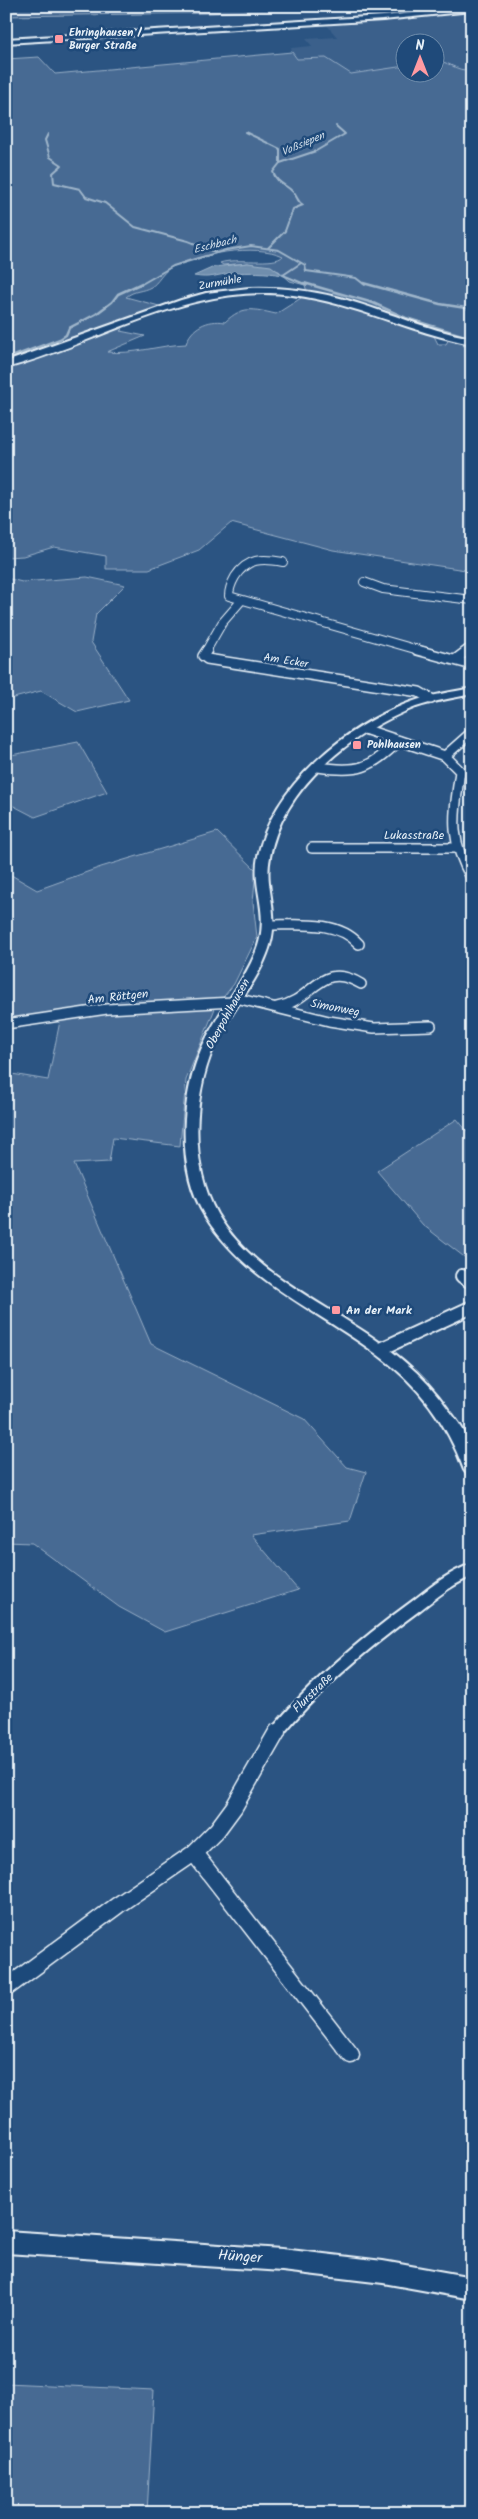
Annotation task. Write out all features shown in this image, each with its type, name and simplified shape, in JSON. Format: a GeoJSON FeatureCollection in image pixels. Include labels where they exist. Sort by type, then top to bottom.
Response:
{"type":"FeatureCollection","features":[{"type":"Feature","properties":{"kind":"main road"},"geometry":{"type":"LineString","coordinates":[[6,41],[383,18],[472,9]]}},
{"type":"Feature","properties":{"kind":"main road","name":"Zurmühle"},"geometry":{"type":"LineString","coordinates":[[6,365],[192,299],[239,290],[271,289],[301,292],[354,306],[435,333],[472,341]]}},
{"type":"Feature","properties":{"kind":"main road","name":"Hünger"},"geometry":{"type":"LineString","coordinates":[[6,2242],[291,2261],[383,2272],[472,2288]]}},
{"type":"Feature","properties":{"kind":"street"},"geometry":{"type":"LineString","coordinates":[[283,562],[254,559],[242,564],[229,589],[229,596],[241,601],[456,659],[472,665]]}},
{"type":"Feature","properties":{"kind":"street"},"geometry":{"type":"LineString","coordinates":[[364,582],[383,589],[472,600]]}},
{"type":"Feature","properties":{"kind":"street","name":"Am Ecker"},"geometry":{"type":"LineString","coordinates":[[241,601],[210,640],[203,656],[207,659],[311,677],[419,692],[431,699]]}},
{"type":"Feature","properties":{"kind":"street"},"geometry":{"type":"LineString","coordinates":[[456,659],[472,647]]}},
{"type":"Feature","properties":{"kind":"street","name":"Oberpohlhausen"},"geometry":{"type":"LineString","coordinates":[[472,691],[431,699],[406,708],[366,730],[318,767],[289,800],[267,844],[263,862],[269,908],[269,924],[263,950],[213,1036],[197,1080],[191,1133],[194,1165],[205,1205],[219,1228],[243,1256],[280,1286],[381,1349],[430,1393],[442,1408],[472,1470]]}},
{"type":"Feature","properties":{"kind":"street"},"geometry":{"type":"LineString","coordinates":[[366,730],[444,756],[460,771],[461,776],[454,810],[457,848],[460,860],[472,879]]}},
{"type":"Feature","properties":{"kind":"street"},"geometry":{"type":"LineString","coordinates":[[444,756],[472,732]]}},
{"type":"Feature","properties":{"kind":"street"},"geometry":{"type":"LineString","coordinates":[[318,767],[335,770],[368,768],[399,741]]}},
{"type":"Feature","properties":{"kind":"street","name":"Lukasstraße"},"geometry":{"type":"LineString","coordinates":[[312,848],[370,843],[457,848]]}},
{"type":"Feature","properties":{"kind":"street"},"geometry":{"type":"LineString","coordinates":[[269,924],[335,928],[349,932],[359,944]]}},
{"type":"Feature","properties":{"kind":"street"},"geometry":{"type":"LineString","coordinates":[[277,1008],[298,1000],[324,976],[350,976],[361,984]]}},
{"type":"Feature","properties":{"kind":"street","name":"Simonweg"},"geometry":{"type":"LineString","coordinates":[[234,1000],[277,1008],[329,1022],[374,1028],[431,1026]]}},
{"type":"Feature","properties":{"kind":"street","name":"Am Röttgen"},"geometry":{"type":"LineString","coordinates":[[6,1024],[62,1018],[107,1009],[234,1000]]}},
{"type":"Feature","properties":{"kind":"street"},"geometry":{"type":"LineString","coordinates":[[462,1276],[472,1283]]}},
{"type":"Feature","properties":{"kind":"street"},"geometry":{"type":"LineString","coordinates":[[381,1349],[472,1306]]}},
{"type":"Feature","properties":{"kind":"street","name":"Flurstraße"},"geometry":{"type":"LineString","coordinates":[[6,1988],[118,1905],[178,1866],[194,1853],[217,1830],[234,1807],[275,1734],[304,1700],[391,1624],[456,1576],[472,1570]]}},
{"type":"Feature","properties":{"kind":"street"},"geometry":{"type":"LineString","coordinates":[[194,1853],[351,2055]]}},
{"type":"Feature","properties":{"kind":"shaded area"},"geometry":{"type":"Polygon","coordinates":[[[6,6],[352,6],[211,13],[6,16],[6,6]]]}},
{"type":"Feature","properties":{"kind":"shaded area"},"geometry":{"type":"Polygon","coordinates":[[[472,11],[472,70],[461,71],[446,63],[446,32],[396,32],[396,67],[351,74],[326,58],[297,59],[292,52],[291,48],[312,46],[306,39],[337,37],[325,23],[416,18],[472,11]]]}},
{"type":"Feature","properties":{"kind":"shaded area"},"geometry":{"type":"Polygon","coordinates":[[[292,52],[297,59],[326,58],[351,74],[396,67],[396,82],[446,82],[446,63],[461,69],[472,70],[472,340],[452,336],[307,292],[305,285],[290,281],[279,271],[248,263],[223,265],[220,263],[227,261],[264,261],[279,259],[283,256],[258,250],[242,250],[195,258],[181,263],[167,270],[151,287],[126,297],[163,307],[6,363],[6,59],[39,57],[55,74],[292,52]]]}},
{"type":"Feature","properties":{"kind":"shaded area"},"geometry":{"type":"Polygon","coordinates":[[[248,263],[271,266],[283,275],[245,272],[209,277],[194,276],[214,267],[248,263]]]}},
{"type":"Feature","properties":{"kind":"shaded area"},"geometry":{"type":"Polygon","coordinates":[[[279,291],[344,304],[434,336],[438,344],[446,344],[449,339],[472,343],[472,571],[333,550],[231,523],[199,550],[149,569],[106,569],[106,556],[54,547],[23,556],[6,557],[6,368],[119,327],[123,329],[120,331],[145,336],[107,352],[127,352],[186,344],[188,338],[196,329],[207,323],[225,322],[237,313],[249,310],[276,314],[301,298],[277,294],[279,291]]]}},
{"type":"Feature","properties":{"kind":"shaded area"},"geometry":{"type":"Polygon","coordinates":[[[87,577],[125,585],[96,614],[91,642],[129,700],[77,712],[41,691],[6,700],[6,578],[22,582],[87,577]]]}},
{"type":"Feature","properties":{"kind":"shaded area"},"geometry":{"type":"Polygon","coordinates":[[[78,742],[107,792],[35,817],[6,802],[6,756],[78,742]]]}},
{"type":"Feature","properties":{"kind":"shaded area"},"geometry":{"type":"Polygon","coordinates":[[[217,832],[256,870],[253,902],[257,937],[234,984],[216,1006],[186,1080],[180,1146],[113,1138],[109,1162],[74,1164],[151,1344],[304,1419],[347,1467],[366,1472],[350,1521],[251,1535],[298,1590],[165,1632],[119,1607],[32,1543],[6,1542],[6,1073],[48,1080],[60,1021],[6,1017],[6,872],[37,890],[101,867],[217,832]]]}},
{"type":"Feature","properties":{"kind":"shaded area"},"geometry":{"type":"Polygon","coordinates":[[[457,1119],[472,1137],[472,1263],[423,1225],[377,1171],[457,1119]]]}},
{"type":"Feature","properties":{"kind":"shaded area"},"geometry":{"type":"Polygon","coordinates":[[[6,2383],[154,2390],[147,2513],[6,2513],[6,2383]]]}},
{"type":"Feature","properties":{"kind":"waterway","name":"Voßsiepen"},"geometry":{"type":"LineString","coordinates":[[280,163],[316,151],[345,134],[336,126]]}},
{"type":"Feature","properties":{"kind":"waterway"},"geometry":{"type":"LineString","coordinates":[[245,132],[280,149],[280,163]]}},
{"type":"Feature","properties":{"kind":"waterway"},"geometry":{"type":"LineString","coordinates":[[48,134],[45,140],[50,157],[62,165],[53,173],[54,183],[80,189],[86,197],[105,203],[135,227],[188,241],[215,252]]}},
{"type":"Feature","properties":{"kind":"waterway","name":"Voßsiepen"},"geometry":{"type":"LineString","coordinates":[[268,248],[285,231],[293,209],[303,205],[293,192],[275,176],[273,172],[280,163]]}},
{"type":"Feature","properties":{"kind":"waterway","name":"Eschbach"},"geometry":{"type":"LineString","coordinates":[[140,285],[173,266],[226,250],[251,246],[279,250],[305,265],[306,271],[356,278],[365,285]]}},
{"type":"Feature","properties":{"kind":"waterway"},"geometry":{"type":"LineString","coordinates":[[301,263],[283,275],[307,285]]}},
{"type":"Feature","properties":{"kind":"waterway","name":"Eschbach"},"geometry":{"type":"LineString","coordinates":[[6,359],[60,339],[66,335],[69,328],[96,314],[112,302],[118,294],[142,283]]}},
{"type":"Feature","properties":{"kind":"waterway"},"geometry":{"type":"LineString","coordinates":[[304,283],[373,303],[406,318],[465,336],[465,338]]}},
{"type":"Feature","properties":{"kind":"waterway","name":"Eschbach"},"geometry":{"type":"LineString","coordinates":[[363,283],[440,304],[472,309]]}},
{"type":"Feature","properties":{"kind":"waterway"},"geometry":{"type":"LineString","coordinates":[[465,342],[464,345],[472,346]]}},
{"type":"Feature","properties":{"kind":"place","name":"Ehringhausen / Burger Straße"},"geometry":{"type":"Point","coordinates":[59,39]}},
{"type":"Feature","properties":{"kind":"place","name":"Pohlhausen"},"geometry":{"type":"Point","coordinates":[357,745]}},
{"type":"Feature","properties":{"kind":"place","name":"An der Mark"},"geometry":{"type":"Point","coordinates":[336,1310]}}]}
